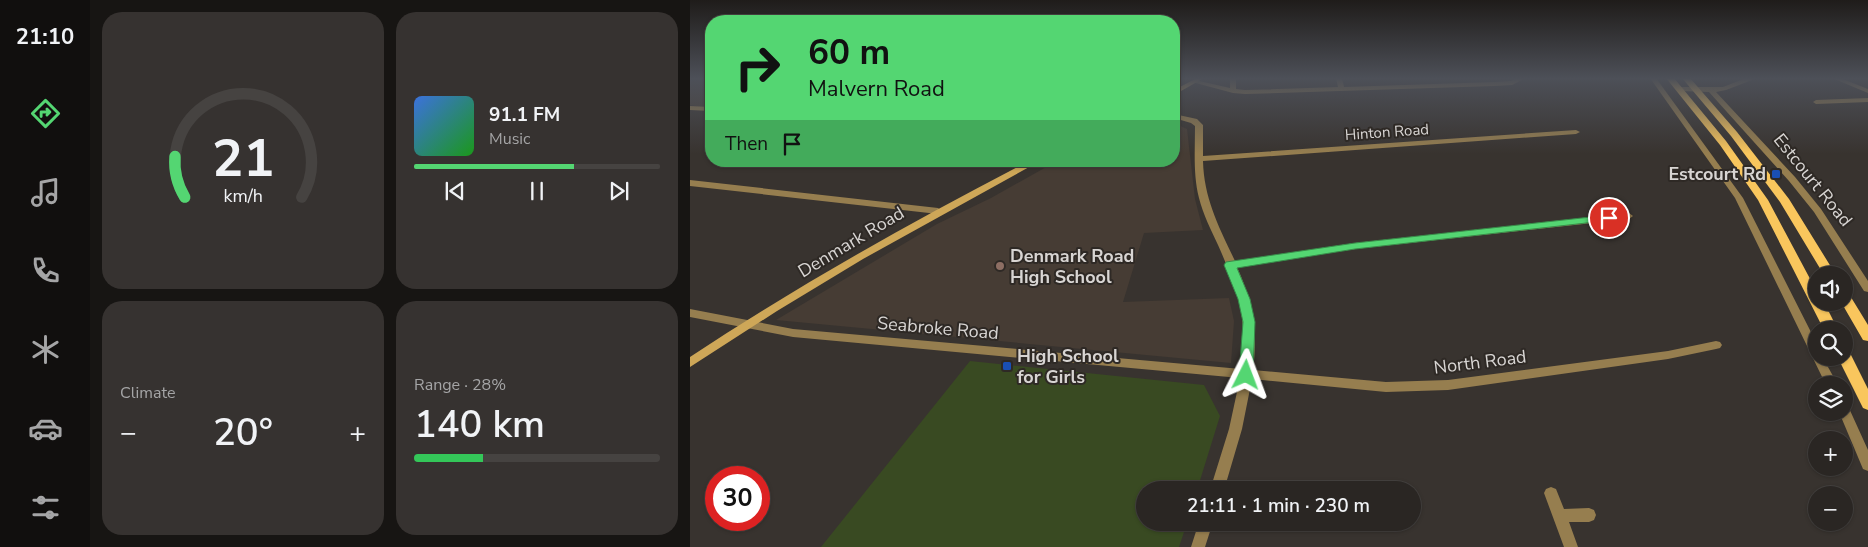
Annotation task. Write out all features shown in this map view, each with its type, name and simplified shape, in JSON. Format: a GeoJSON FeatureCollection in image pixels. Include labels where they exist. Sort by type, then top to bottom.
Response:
{"type":"FeatureCollection","features":[{"type":"Feature","properties":{"kind":"main road"},"geometry":{"type":"LineString","coordinates":[[1692,104],[1764,200],[1808,286]]}},
{"type":"Feature","properties":{"kind":"main road","name":"Estcourt Road"},"geometry":{"type":"LineString","coordinates":[[1708,104],[1734,134],[1785,202],[1824,266]]}},
{"type":"Feature","properties":{"kind":"main road"},"geometry":{"type":"LineString","coordinates":[[1853,311],[1868,336]]}},
{"type":"Feature","properties":{"kind":"main road"},"geometry":{"type":"LineString","coordinates":[[1849,366],[1868,404]]}},
{"type":"Feature","properties":{"kind":"street"},"geometry":{"type":"LineString","coordinates":[[1671,104],[1739,198],[1808,337]]}},
{"type":"Feature","properties":{"kind":"street","name":"Estcourt Road"},"geometry":{"type":"LineString","coordinates":[[1723,104],[1792,179],[1818,211],[1868,288]]}},
{"type":"Feature","properties":{"kind":"street"},"geometry":{"type":"LineString","coordinates":[[690,108],[705,109]]}},
{"type":"Feature","properties":{"kind":"street"},"geometry":{"type":"LineString","coordinates":[[1180,118],[1194,121],[1199,125],[1199,158],[1204,199],[1244,299],[1249,322],[1246,375],[1230,448],[1220,481]]}},
{"type":"Feature","properties":{"kind":"street","name":"Hinton Road"},"geometry":{"type":"LineString","coordinates":[[1199,158],[1576,132]]}},
{"type":"Feature","properties":{"kind":"street","name":"Denmark Road"},"geometry":{"type":"LineString","coordinates":[[690,363],[746,325],[938,212],[1024,167]]}},
{"type":"Feature","properties":{"kind":"street"},"geometry":{"type":"LineString","coordinates":[[690,183],[938,212]]}},
{"type":"Feature","properties":{"kind":"street"},"geometry":{"type":"LineString","coordinates":[[1230,265],[1355,246],[1629,216]]}},
{"type":"Feature","properties":{"kind":"street","name":"Seabroke Road"},"geometry":{"type":"LineString","coordinates":[[690,313],[793,333],[1246,375]]}},
{"type":"Feature","properties":{"kind":"street","name":"North Road"},"geometry":{"type":"LineString","coordinates":[[1246,375],[1386,387],[1448,385],[1668,355],[1716,345]]}},
{"type":"Feature","properties":{"kind":"street"},"geometry":{"type":"LineString","coordinates":[[1849,421],[1868,465]]}},
{"type":"Feature","properties":{"kind":"street"},"geometry":{"type":"LineString","coordinates":[[1551,492],[1571,547]]}},
{"type":"Feature","properties":{"kind":"street"},"geometry":{"type":"LineString","coordinates":[[1560,516],[1589,515]]}},
{"type":"Feature","properties":{"kind":"street"},"geometry":{"type":"LineString","coordinates":[[1198,547],[1203,531]]}},
{"type":"Feature","properties":{"kind":"shaded area"},"geometry":{"type":"Polygon","coordinates":[[[705,104],[705,108],[690,105],[705,104]]]}},
{"type":"Feature","properties":{"kind":"shaded area","name":"Denmark Road High School"},"geometry":{"type":"Polygon","coordinates":[[[1180,126],[1187,129],[1195,199],[1203,230],[1144,233],[1123,302],[1229,298],[1234,321],[1231,363],[776,320],[937,224],[991,198],[1046,167],[1180,167],[1180,126]]]}},
{"type":"Feature","properties":{"kind":"green space"},"geometry":{"type":"Polygon","coordinates":[[[970,361],[1204,385],[1220,416],[1200,481],[1136,481],[1136,531],[1184,531],[1179,547],[821,547],[970,361]]]}},
{"type":"Feature","properties":{"kind":"place","name":"Estcourt Rd"},"geometry":{"type":"Point","coordinates":[1776,174]}},
{"type":"Feature","properties":{"kind":"place","name":"Denmark Road High School"},"geometry":{"type":"Point","coordinates":[1000,266]}},
{"type":"Feature","properties":{"kind":"place","name":"High School for Girls"},"geometry":{"type":"Point","coordinates":[1007,366]}},
{"type":"Feature","properties":{"kind":"route"},"geometry":{"type":"LineString","coordinates":[[1246,375],[1249,322],[1244,299],[1230,265],[1355,246],[1609,218]]}}]}
